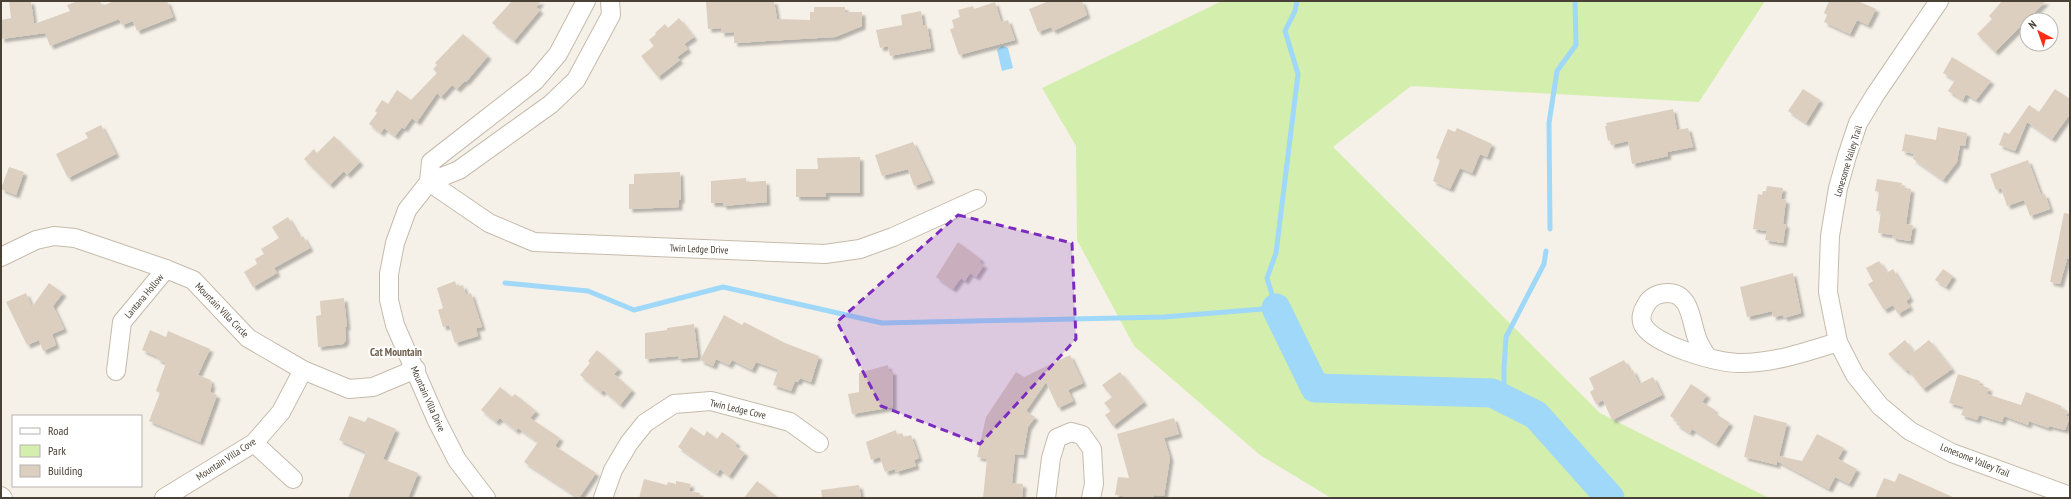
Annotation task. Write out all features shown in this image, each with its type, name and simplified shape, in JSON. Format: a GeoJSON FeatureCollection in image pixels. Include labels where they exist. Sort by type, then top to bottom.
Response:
{"type":"FeatureCollection","features":[{"type":"Feature","properties":{"kind":"street"},"geometry":{"type":"LineString","coordinates":[[586,1],[558,54],[534,81],[431,162],[429,182],[459,170],[551,104],[576,80],[612,15],[610,1]]}},
{"type":"Feature","properties":{"kind":"street","name":"Lonesome Valley Trail"},"geometry":{"type":"LineString","coordinates":[[1939,1],[1875,95],[1858,123],[1847,156],[1838,188],[1830,236],[1828,292],[1838,342],[1855,375],[1880,406],[1910,431],[1952,453],[2070,496]]}},
{"type":"Feature","properties":{"kind":"street","name":"Twin Ledge Drive"},"geometry":{"type":"LineString","coordinates":[[429,182],[489,223],[534,242],[825,254],[860,249],[977,199]]}},
{"type":"Feature","properties":{"kind":"street","name":"Mountain Villa Drive"},"geometry":{"type":"LineString","coordinates":[[429,182],[407,210],[395,243],[389,274],[389,300],[395,325],[416,369],[437,421],[457,460],[486,498]]}},
{"type":"Feature","properties":{"kind":"street","name":"Mountain Villa Circle"},"geometry":{"type":"LineString","coordinates":[[1,257],[36,240],[54,236],[74,238],[166,268],[193,280],[248,338],[303,370],[349,389],[373,387],[416,369]]}},
{"type":"Feature","properties":{"kind":"street","name":"Lantana Hollow"},"geometry":{"type":"LineString","coordinates":[[116,371],[122,322],[166,268]]}},
{"type":"Feature","properties":{"kind":"street"},"geometry":{"type":"LineString","coordinates":[[1707,357],[1740,363],[1789,358],[1838,342]]}},
{"type":"Feature","properties":{"kind":"street","name":"Mountain Villa Cove"},"geometry":{"type":"LineString","coordinates":[[164,498],[254,443],[281,412],[303,370]]}},
{"type":"Feature","properties":{"kind":"street","name":"Twin Ledge Cove"},"geometry":{"type":"LineString","coordinates":[[604,498],[613,470],[629,443],[645,423],[674,404],[711,401],[790,422],[819,443]]}},
{"type":"Feature","properties":{"kind":"street"},"geometry":{"type":"LineString","coordinates":[[1046,498],[1050,458],[1057,438],[1070,432],[1082,435],[1092,449],[1094,484],[1090,498]]}},
{"type":"Feature","properties":{"kind":"street"},"geometry":{"type":"LineString","coordinates":[[254,443],[293,479]]}},
{"type":"Feature","properties":{"kind":"highlighted area"},"geometry":{"type":"Polygon","coordinates":[[[958,215],[1072,243],[1076,339],[980,444],[881,406],[837,322],[958,215]]]}},
{"type":"Feature","properties":{"kind":"green space"},"geometry":{"type":"Polygon","coordinates":[[[1222,1],[1765,1],[1699,102],[1411,86],[1333,147],[1600,413],[1769,498],[1331,498],[1260,455],[1134,346],[1077,240],[1076,146],[1042,88],[1222,1]]]}},
{"type":"Feature","properties":{"kind":"water"},"geometry":{"type":"Polygon","coordinates":[[[1002,46],[1008,48],[1013,68],[1002,71],[997,50],[1002,46]]]}},
{"type":"Feature","properties":{"kind":"building"},"geometry":{"type":"Polygon","coordinates":[[[9,1],[31,1],[34,24],[70,11],[67,5],[78,1],[100,1],[102,6],[114,1],[167,1],[173,17],[137,31],[133,21],[122,25],[119,19],[50,46],[45,33],[1,39],[1,20],[11,18],[9,1]]]}},
{"type":"Feature","properties":{"kind":"building"},"geometry":{"type":"Polygon","coordinates":[[[512,1],[541,1],[536,7],[540,10],[514,41],[492,23],[512,1]]]}},
{"type":"Feature","properties":{"kind":"building"},"geometry":{"type":"Polygon","coordinates":[[[774,1],[777,19],[810,20],[810,12],[814,12],[814,7],[845,7],[845,12],[862,12],[862,26],[835,37],[734,43],[734,32],[721,33],[721,28],[708,29],[706,2],[774,1]]]}},
{"type":"Feature","properties":{"kind":"building"},"geometry":{"type":"Polygon","coordinates":[[[1049,1],[1082,1],[1087,15],[1053,31],[1051,27],[1038,32],[1029,9],[1049,1]]]}},
{"type":"Feature","properties":{"kind":"building"},"geometry":{"type":"Polygon","coordinates":[[[1829,1],[1858,1],[1876,9],[1868,25],[1857,20],[1850,34],[1824,22],[1827,15],[1824,13],[1829,1]]]}},
{"type":"Feature","properties":{"kind":"building"},"geometry":{"type":"Polygon","coordinates":[[[2002,1],[2046,1],[2035,12],[2019,12],[2019,28],[1995,52],[1977,34],[1992,19],[1989,16],[2002,1]]]}},
{"type":"Feature","properties":{"kind":"building"},"geometry":{"type":"Polygon","coordinates":[[[995,2],[1001,22],[1008,20],[1015,40],[959,55],[950,29],[954,28],[952,20],[960,17],[958,10],[973,6],[974,9],[995,2]]]}},
{"type":"Feature","properties":{"kind":"building"},"geometry":{"type":"Polygon","coordinates":[[[921,11],[923,26],[927,25],[931,48],[890,56],[888,46],[880,48],[876,30],[902,25],[901,15],[921,11]]]}},
{"type":"Feature","properties":{"kind":"building"},"geometry":{"type":"Polygon","coordinates":[[[679,18],[694,37],[684,44],[688,49],[677,57],[680,60],[658,77],[641,56],[654,46],[649,40],[656,34],[655,33],[665,24],[668,28],[679,18]]]}},
{"type":"Feature","properties":{"kind":"building"},"geometry":{"type":"Polygon","coordinates":[[[463,34],[488,56],[466,82],[465,81],[457,89],[452,85],[441,97],[437,93],[417,122],[412,118],[404,129],[402,127],[395,136],[384,128],[381,133],[369,124],[377,113],[375,111],[382,100],[388,104],[397,90],[411,100],[437,73],[433,69],[437,65],[435,63],[463,34]]]}},
{"type":"Feature","properties":{"kind":"building"},"geometry":{"type":"Polygon","coordinates":[[[1952,57],[1991,81],[1976,100],[1966,94],[1963,100],[1948,91],[1955,80],[1943,73],[1952,57]]]}},
{"type":"Feature","properties":{"kind":"building"},"geometry":{"type":"Polygon","coordinates":[[[1803,89],[1820,100],[1806,123],[1788,111],[1803,89]]]}},
{"type":"Feature","properties":{"kind":"building"},"geometry":{"type":"Polygon","coordinates":[[[2055,89],[2070,99],[2070,114],[2052,139],[2027,122],[2015,151],[1999,145],[2004,132],[2009,134],[2029,105],[2039,112],[2055,89]]]}},
{"type":"Feature","properties":{"kind":"building"},"geometry":{"type":"Polygon","coordinates":[[[1673,109],[1677,130],[1688,128],[1693,147],[1667,152],[1668,156],[1632,164],[1628,141],[1611,145],[1610,140],[1608,141],[1605,126],[1607,126],[1606,123],[1673,109]]]}},
{"type":"Feature","properties":{"kind":"building"},"geometry":{"type":"Polygon","coordinates":[[[101,125],[116,154],[68,178],[56,154],[88,138],[85,133],[101,125]]]}},
{"type":"Feature","properties":{"kind":"building"},"geometry":{"type":"Polygon","coordinates":[[[1938,127],[1967,133],[1965,146],[1960,145],[1957,162],[1943,180],[1913,159],[1914,154],[1902,151],[1905,134],[1936,140],[1938,127]]]}},
{"type":"Feature","properties":{"kind":"building"},"geometry":{"type":"Polygon","coordinates":[[[1457,128],[1492,144],[1487,157],[1480,154],[1472,173],[1460,168],[1450,189],[1433,181],[1440,160],[1436,158],[1448,129],[1455,132],[1457,128]]]}},
{"type":"Feature","properties":{"kind":"building"},"geometry":{"type":"Polygon","coordinates":[[[334,136],[360,162],[347,175],[344,171],[330,185],[304,159],[314,149],[317,153],[334,136]]]}},
{"type":"Feature","properties":{"kind":"building"},"geometry":{"type":"Polygon","coordinates":[[[913,142],[931,180],[914,186],[908,169],[882,176],[875,155],[913,142]]]}},
{"type":"Feature","properties":{"kind":"building"},"geometry":{"type":"Polygon","coordinates":[[[860,157],[860,193],[826,193],[826,197],[796,197],[796,169],[818,169],[817,158],[860,157]]]}},
{"type":"Feature","properties":{"kind":"building"},"geometry":{"type":"Polygon","coordinates":[[[2028,160],[2041,195],[2045,194],[2050,209],[2030,216],[2024,200],[2007,206],[2001,188],[1996,190],[1990,174],[2028,160]]]}},
{"type":"Feature","properties":{"kind":"building"},"geometry":{"type":"Polygon","coordinates":[[[9,167],[24,172],[16,195],[1,189],[9,167]]]}},
{"type":"Feature","properties":{"kind":"building"},"geometry":{"type":"Polygon","coordinates":[[[680,172],[681,200],[679,200],[679,207],[629,209],[629,184],[634,184],[634,174],[680,172]]]}},
{"type":"Feature","properties":{"kind":"building"},"geometry":{"type":"Polygon","coordinates":[[[746,178],[746,182],[766,181],[767,202],[723,206],[723,203],[711,203],[711,181],[746,178]]]}},
{"type":"Feature","properties":{"kind":"building"},"geometry":{"type":"Polygon","coordinates":[[[1877,179],[1902,183],[1901,187],[1911,189],[1906,224],[1913,225],[1910,241],[1892,238],[1893,235],[1878,233],[1881,211],[1876,211],[1879,192],[1875,191],[1877,179]]]}},
{"type":"Feature","properties":{"kind":"building"},"geometry":{"type":"Polygon","coordinates":[[[1767,186],[1783,188],[1781,199],[1786,200],[1783,224],[1786,224],[1783,243],[1765,240],[1767,231],[1753,229],[1758,194],[1762,195],[1763,191],[1766,191],[1767,186]]]}},
{"type":"Feature","properties":{"kind":"building"},"geometry":{"type":"Polygon","coordinates":[[[2064,213],[2070,214],[2070,259],[2067,259],[2060,284],[2050,282],[2064,213]]]}},
{"type":"Feature","properties":{"kind":"building"},"geometry":{"type":"Polygon","coordinates":[[[288,217],[300,238],[303,236],[310,248],[274,268],[277,273],[253,287],[244,272],[257,264],[255,259],[264,254],[261,249],[279,238],[272,227],[288,217]]]}},
{"type":"Feature","properties":{"kind":"building"},"geometry":{"type":"Polygon","coordinates":[[[958,242],[981,259],[979,262],[984,265],[976,277],[970,273],[965,281],[961,278],[953,289],[936,277],[958,242]]]}},
{"type":"Feature","properties":{"kind":"building"},"geometry":{"type":"Polygon","coordinates":[[[1879,261],[1887,273],[1893,269],[1910,298],[1906,301],[1910,307],[1898,314],[1893,305],[1884,310],[1868,284],[1873,281],[1866,268],[1879,261]]]}},
{"type":"Feature","properties":{"kind":"building"},"geometry":{"type":"Polygon","coordinates":[[[1943,269],[1953,276],[1946,287],[1935,280],[1943,269]]]}},
{"type":"Feature","properties":{"kind":"building"},"geometry":{"type":"Polygon","coordinates":[[[1793,273],[1801,313],[1784,318],[1783,315],[1773,317],[1772,311],[1747,317],[1740,287],[1793,273]]]}},
{"type":"Feature","properties":{"kind":"building"},"geometry":{"type":"Polygon","coordinates":[[[455,281],[457,287],[463,285],[466,295],[471,293],[482,327],[476,328],[478,336],[455,343],[449,325],[443,327],[438,310],[443,308],[437,288],[455,281]]]}},
{"type":"Feature","properties":{"kind":"building"},"geometry":{"type":"Polygon","coordinates":[[[49,283],[63,293],[53,306],[64,329],[52,334],[56,345],[43,351],[39,340],[27,345],[6,302],[26,293],[32,307],[49,283]]]}},
{"type":"Feature","properties":{"kind":"building"},"geometry":{"type":"Polygon","coordinates":[[[344,298],[347,327],[345,327],[346,340],[343,344],[318,347],[316,316],[321,315],[320,301],[344,298]]]}},
{"type":"Feature","properties":{"kind":"building"},"geometry":{"type":"Polygon","coordinates":[[[724,315],[742,325],[744,322],[785,343],[819,356],[811,382],[800,378],[798,382],[795,381],[791,391],[773,385],[778,370],[756,362],[752,370],[732,360],[729,365],[716,359],[713,366],[700,360],[724,315]]]}},
{"type":"Feature","properties":{"kind":"building"},"geometry":{"type":"Polygon","coordinates":[[[694,324],[698,357],[678,359],[678,356],[645,359],[645,333],[694,324]]]}},
{"type":"Feature","properties":{"kind":"building"},"geometry":{"type":"Polygon","coordinates":[[[150,330],[166,337],[168,331],[210,349],[198,375],[211,380],[210,383],[212,384],[210,392],[217,395],[200,442],[149,421],[160,393],[156,391],[166,363],[157,359],[158,357],[142,350],[150,330]]]}},
{"type":"Feature","properties":{"kind":"building"},"geometry":{"type":"Polygon","coordinates":[[[1905,340],[1914,352],[1929,340],[1952,369],[1923,389],[1909,371],[1906,371],[1888,354],[1905,340]]]}},
{"type":"Feature","properties":{"kind":"building"},"geometry":{"type":"Polygon","coordinates":[[[597,350],[619,369],[614,374],[632,390],[620,405],[603,390],[601,393],[580,375],[590,363],[588,361],[597,350]]]}},
{"type":"Feature","properties":{"kind":"building"},"geometry":{"type":"Polygon","coordinates":[[[1070,355],[1083,383],[1068,390],[1073,401],[1058,408],[1046,382],[1026,411],[1035,417],[1028,427],[1023,455],[1015,454],[1012,483],[1023,484],[1022,498],[983,498],[987,459],[977,457],[986,417],[1016,372],[1024,377],[1070,355]]]}},
{"type":"Feature","properties":{"kind":"building"},"geometry":{"type":"Polygon","coordinates":[[[1624,360],[1630,371],[1633,370],[1639,384],[1653,377],[1662,395],[1612,420],[1603,400],[1596,404],[1590,392],[1594,389],[1589,378],[1624,360]]]}},
{"type":"Feature","properties":{"kind":"building"},"geometry":{"type":"Polygon","coordinates":[[[888,365],[889,371],[893,371],[893,407],[852,414],[848,394],[859,392],[859,373],[888,365]]]}},
{"type":"Feature","properties":{"kind":"building"},"geometry":{"type":"Polygon","coordinates":[[[1120,372],[1144,402],[1113,426],[1105,415],[1111,411],[1104,403],[1112,397],[1102,385],[1120,372]]]}},
{"type":"Feature","properties":{"kind":"building"},"geometry":{"type":"Polygon","coordinates":[[[1958,374],[1980,381],[1979,385],[1989,388],[1987,394],[2021,405],[2026,392],[2062,406],[2061,408],[2068,411],[2066,416],[2070,417],[2065,430],[2049,426],[2048,428],[2029,421],[2028,425],[2004,416],[2002,422],[1979,415],[1977,420],[1961,415],[1964,407],[1949,403],[1958,374]]]}},
{"type":"Feature","properties":{"kind":"building"},"geometry":{"type":"Polygon","coordinates":[[[1691,384],[1707,395],[1702,402],[1715,410],[1713,412],[1730,423],[1716,444],[1692,429],[1690,433],[1676,424],[1678,421],[1670,416],[1691,384]]]}},
{"type":"Feature","properties":{"kind":"building"},"geometry":{"type":"Polygon","coordinates":[[[500,387],[512,397],[515,394],[536,411],[530,418],[560,438],[555,446],[596,473],[579,498],[524,462],[538,442],[518,428],[516,431],[500,418],[496,422],[481,410],[500,387]]]}},
{"type":"Feature","properties":{"kind":"building"},"geometry":{"type":"Polygon","coordinates":[[[1754,415],[1787,423],[1779,456],[1802,461],[1817,434],[1844,448],[1838,459],[1857,469],[1849,484],[1835,477],[1829,489],[1777,461],[1777,465],[1744,457],[1754,415]]]}},
{"type":"Feature","properties":{"kind":"building"},"geometry":{"type":"Polygon","coordinates":[[[349,416],[365,422],[368,417],[396,429],[383,459],[418,473],[408,498],[348,498],[366,452],[339,440],[349,416]]]}},
{"type":"Feature","properties":{"kind":"building"},"geometry":{"type":"Polygon","coordinates":[[[1174,418],[1179,434],[1164,438],[1170,458],[1164,496],[1154,495],[1154,498],[1136,498],[1115,495],[1118,477],[1129,478],[1117,434],[1174,418]]]}},
{"type":"Feature","properties":{"kind":"building"},"geometry":{"type":"Polygon","coordinates":[[[691,427],[704,436],[707,431],[717,439],[722,432],[737,443],[735,446],[745,453],[729,476],[720,469],[717,474],[678,447],[691,427]]]}},
{"type":"Feature","properties":{"kind":"building"},"geometry":{"type":"Polygon","coordinates":[[[896,430],[897,435],[902,433],[904,437],[911,435],[919,458],[914,460],[916,466],[896,472],[895,469],[885,472],[880,457],[871,460],[866,442],[896,430]]]}},
{"type":"Feature","properties":{"kind":"building"},"geometry":{"type":"Polygon","coordinates":[[[1899,473],[1955,498],[1875,498],[1884,478],[1895,482],[1899,473]]]}},
{"type":"Feature","properties":{"kind":"building"},"geometry":{"type":"Polygon","coordinates":[[[644,479],[667,485],[668,482],[676,484],[676,481],[691,484],[689,491],[700,493],[699,498],[639,498],[644,479]]]}},
{"type":"Feature","properties":{"kind":"building"},"geometry":{"type":"Polygon","coordinates":[[[757,481],[779,498],[744,498],[757,481]]]}},
{"type":"Feature","properties":{"kind":"building"},"geometry":{"type":"Polygon","coordinates":[[[859,485],[861,498],[822,498],[821,490],[859,485]]]}},
{"type":"Feature","properties":{"kind":"waterway"},"geometry":{"type":"LineString","coordinates":[[505,283],[588,291],[634,310],[723,287],[882,323],[1164,317],[1276,308],[1267,278],[1276,253],[1298,74],[1285,31],[1295,11],[1297,1]]}},
{"type":"Feature","properties":{"kind":"waterway"},"geometry":{"type":"LineString","coordinates":[[1550,229],[1549,123],[1557,71],[1576,45],[1575,1]]}},
{"type":"Feature","properties":{"kind":"waterway"},"geometry":{"type":"LineString","coordinates":[[1504,399],[1506,337],[1544,264],[1546,251]]}},
{"type":"Feature","properties":{"kind":"waterway"},"geometry":{"type":"LineString","coordinates":[[1276,308],[1315,388],[1492,393],[1536,415],[1610,498]]}},
{"type":"Feature","properties":{"kind":"district","name":"Cat Mountain"},"geometry":{"type":"Point","coordinates":[396,352]}}]}
